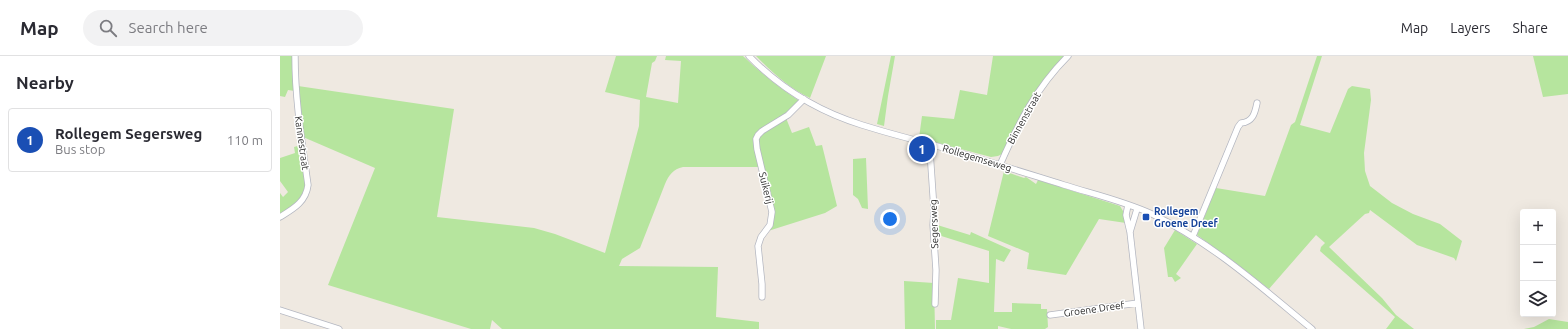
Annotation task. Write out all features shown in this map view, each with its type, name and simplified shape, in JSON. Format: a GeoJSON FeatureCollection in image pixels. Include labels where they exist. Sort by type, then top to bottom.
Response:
{"type":"FeatureCollection","features":[{"type":"Feature","properties":{"kind":"street","name":"Kannestraat"},"geometry":{"type":"LineString","coordinates":[[280,217],[297,206],[305,198],[308,185],[296,101],[295,56]]}},
{"type":"Feature","properties":{"kind":"street","name":"Rollegemseweg"},"geometry":{"type":"LineString","coordinates":[[749,56],[779,82],[804,99],[828,112],[861,125],[1000,165],[1137,208],[1193,236],[1220,254],[1312,329]]}},
{"type":"Feature","properties":{"kind":"street","name":"Binnenstraat"},"geometry":{"type":"LineString","coordinates":[[1000,165],[1017,126],[1030,103],[1068,56]]}},
{"type":"Feature","properties":{"kind":"street","name":"Suikerij"},"geometry":{"type":"LineString","coordinates":[[762,298],[758,246],[761,237],[770,225],[772,212],[756,139],[762,131],[788,115],[804,99]]}},
{"type":"Feature","properties":{"kind":"street"},"geometry":{"type":"LineString","coordinates":[[1193,236],[1240,125],[1252,118],[1255,114],[1257,103]]}},
{"type":"Feature","properties":{"kind":"street","name":"Segersweg"},"geometry":{"type":"LineString","coordinates":[[932,145],[930,151],[936,270],[935,304]]}},
{"type":"Feature","properties":{"kind":"street","name":"Groene Dreef"},"geometry":{"type":"LineString","coordinates":[[1128,205],[1126,215],[1130,232],[1141,329]]}},
{"type":"Feature","properties":{"kind":"street","name":"Groene Dreef"},"geometry":{"type":"LineString","coordinates":[[1130,232],[1137,208]]}},
{"type":"Feature","properties":{"kind":"street","name":"Groene Dreef"},"geometry":{"type":"LineString","coordinates":[[1050,315],[1138,303]]}},
{"type":"Feature","properties":{"kind":"street"},"geometry":{"type":"LineString","coordinates":[[280,310],[339,329]]}},
{"type":"Feature","properties":{"kind":"green space"},"geometry":{"type":"Polygon","coordinates":[[[280,56],[294,56],[295,91],[288,90],[285,97],[280,96],[280,56]]]}},
{"type":"Feature","properties":{"kind":"green space"},"geometry":{"type":"Polygon","coordinates":[[[616,56],[657,56],[655,61],[652,63],[646,97],[678,103],[681,61],[665,60],[666,56],[743,56],[770,80],[798,100],[798,103],[794,107],[756,135],[760,167],[683,167],[672,173],[665,184],[640,248],[622,259],[619,266],[718,267],[716,317],[759,322],[759,329],[502,329],[492,320],[490,329],[471,329],[328,285],[375,168],[303,137],[298,86],[454,109],[437,217],[534,228],[555,234],[605,253],[639,126],[640,100],[605,92],[616,56]]]}},
{"type":"Feature","properties":{"kind":"green space"},"geometry":{"type":"Polygon","coordinates":[[[756,56],[826,56],[810,98],[788,85],[756,56]]]}},
{"type":"Feature","properties":{"kind":"green space"},"geometry":{"type":"Polygon","coordinates":[[[891,56],[895,56],[884,126],[877,124],[891,56]]]}},
{"type":"Feature","properties":{"kind":"green space"},"geometry":{"type":"Polygon","coordinates":[[[993,56],[1066,56],[1055,68],[1002,154],[991,157],[919,138],[922,116],[954,119],[960,90],[987,95],[993,56]]]}},
{"type":"Feature","properties":{"kind":"green space"},"geometry":{"type":"Polygon","coordinates":[[[1317,56],[1322,56],[1300,125],[1330,133],[1348,89],[1352,86],[1370,89],[1371,100],[1364,153],[1365,171],[1370,186],[1392,203],[1413,214],[1440,224],[1462,241],[1456,261],[1454,258],[1417,245],[1370,210],[1369,213],[1365,214],[1329,247],[1382,298],[1396,315],[1414,329],[1386,329],[1395,317],[1320,251],[1321,247],[1325,243],[1316,235],[1269,289],[1197,235],[1216,188],[1265,196],[1291,125],[1295,122],[1317,56]]]}},
{"type":"Feature","properties":{"kind":"green space"},"geometry":{"type":"Polygon","coordinates":[[[1533,56],[1568,56],[1568,94],[1543,97],[1533,56]]]}},
{"type":"Feature","properties":{"kind":"green space"},"geometry":{"type":"Polygon","coordinates":[[[786,118],[792,133],[809,127],[816,146],[822,145],[837,206],[825,213],[768,231],[773,220],[758,144],[760,135],[786,118]]]}},
{"type":"Feature","properties":{"kind":"green space"},"geometry":{"type":"Polygon","coordinates":[[[301,145],[306,191],[301,200],[280,215],[280,193],[283,197],[288,192],[280,181],[280,158],[295,153],[294,147],[301,145]]]}},
{"type":"Feature","properties":{"kind":"green space"},"geometry":{"type":"Polygon","coordinates":[[[866,158],[868,209],[862,208],[858,199],[853,195],[853,159],[866,158]]]}},
{"type":"Feature","properties":{"kind":"green space"},"geometry":{"type":"Polygon","coordinates":[[[1004,171],[1024,178],[1026,177],[1036,184],[1038,180],[1120,206],[1126,223],[1099,219],[1066,275],[1027,269],[1029,253],[988,236],[1004,171]]]}},
{"type":"Feature","properties":{"kind":"green space"},"geometry":{"type":"Polygon","coordinates":[[[934,224],[970,235],[971,232],[1011,250],[1004,262],[996,259],[994,312],[1012,312],[1012,303],[1041,304],[1041,309],[1047,309],[1048,327],[1045,329],[1011,329],[998,326],[998,329],[936,329],[936,320],[951,320],[958,278],[989,283],[989,251],[935,234],[934,224]]]}},
{"type":"Feature","properties":{"kind":"green space"},"geometry":{"type":"Polygon","coordinates":[[[1175,230],[1197,244],[1176,274],[1181,278],[1175,282],[1172,277],[1168,277],[1164,248],[1175,230]]]}},
{"type":"Feature","properties":{"kind":"green space"},"geometry":{"type":"Polygon","coordinates":[[[904,281],[934,283],[935,329],[905,329],[904,281]]]}},
{"type":"Feature","properties":{"kind":"green space"},"geometry":{"type":"Polygon","coordinates":[[[1549,319],[1568,322],[1568,329],[1524,329],[1534,327],[1549,319]]]}},
{"type":"Feature","properties":{"kind":"place","name":"Rollegem Segersweg"},"geometry":{"type":"Point","coordinates":[922,149]}},
{"type":"Feature","properties":{"kind":"place","name":"Rollegem Groene Dreef"},"geometry":{"type":"Point","coordinates":[1146,217]}}]}
